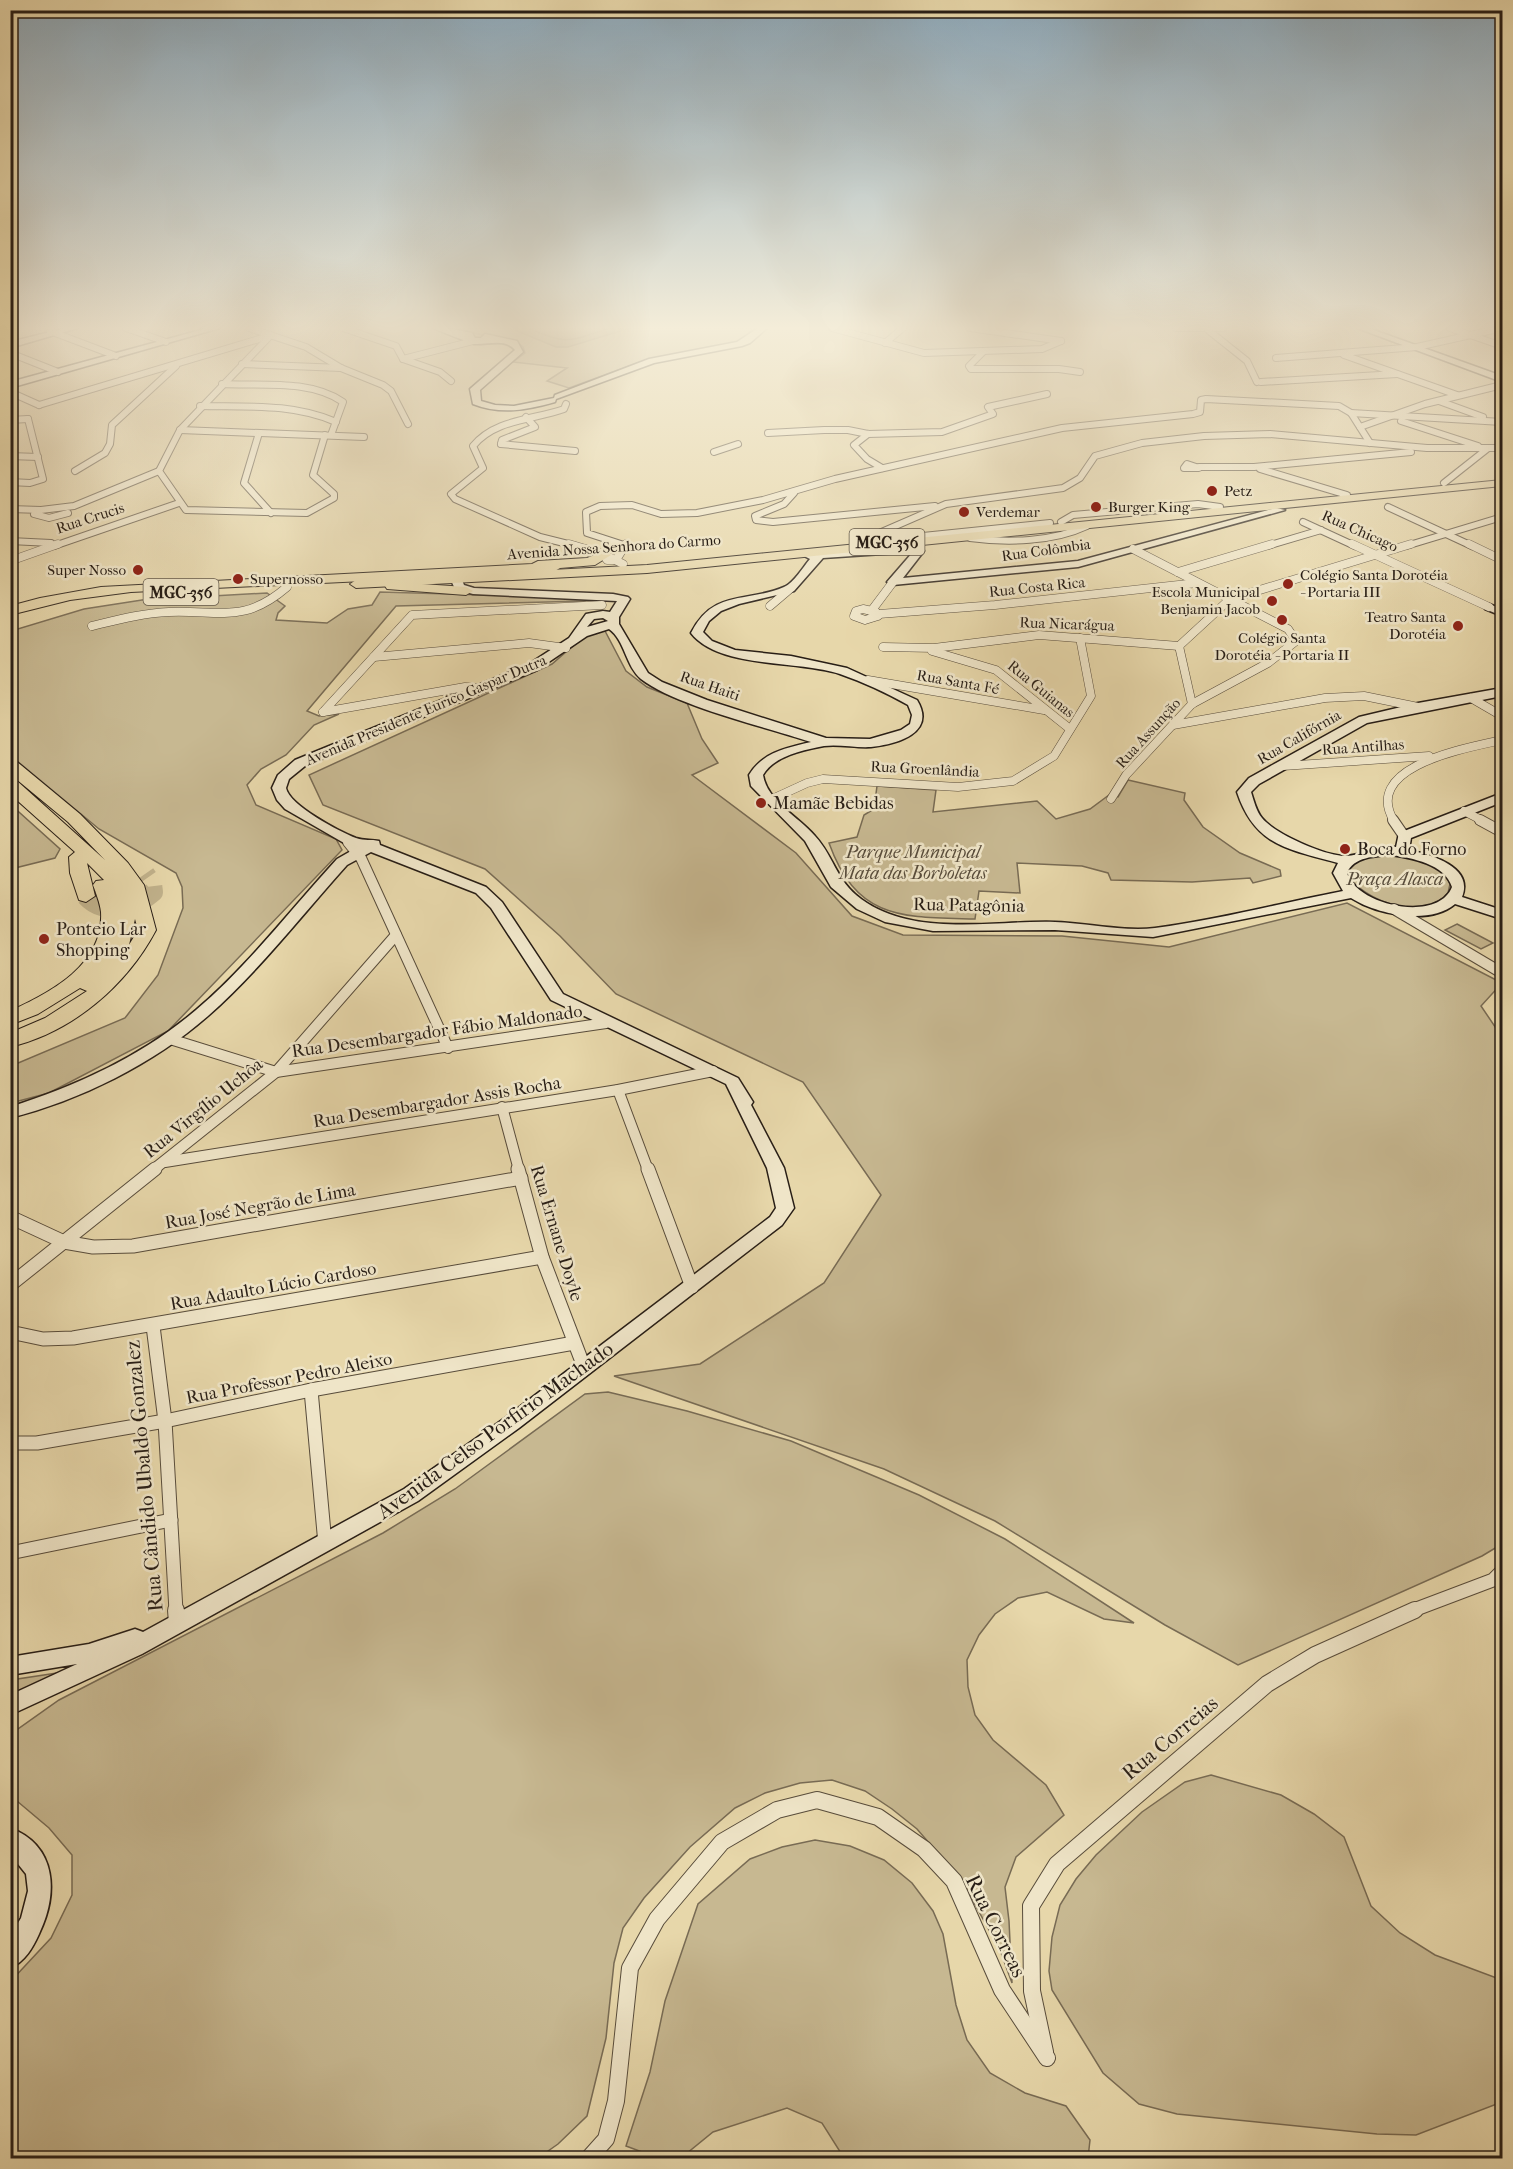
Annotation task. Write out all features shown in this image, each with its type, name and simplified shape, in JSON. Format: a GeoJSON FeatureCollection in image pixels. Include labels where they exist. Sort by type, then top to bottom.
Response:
{"type":"FeatureCollection","features":[{"type":"Feature","properties":{"kind":"highway"},"geometry":{"type":"LineString","coordinates":[[525,573],[615,560]]}},
{"type":"Feature","properties":{"kind":"highway","name":"MGC-356"},"geometry":{"type":"LineString","coordinates":[[13,611],[97,594],[192,585],[360,581],[558,571]]}},
{"type":"Feature","properties":{"kind":"highway"},"geometry":{"type":"LineString","coordinates":[[360,581],[466,583]]}},
{"type":"Feature","properties":{"kind":"highway","name":"MGC-356"},"geometry":{"type":"LineString","coordinates":[[10,623],[68,603],[98,598],[360,581]]}},
{"type":"Feature","properties":{"kind":"highway"},"geometry":{"type":"LineString","coordinates":[[10,765],[58,804],[120,847],[145,874]]}},
{"type":"Feature","properties":{"kind":"highway"},"geometry":{"type":"LineString","coordinates":[[10,784],[89,855],[115,882],[126,910],[125,935],[100,975],[74,997],[10,1031]]}},
{"type":"Feature","properties":{"kind":"highway"},"geometry":{"type":"LineString","coordinates":[[10,1041],[92,999],[124,969],[147,930],[135,885],[122,867],[58,804]]}},
{"type":"Feature","properties":{"kind":"highway"},"geometry":{"type":"LineString","coordinates":[[10,1019],[63,992],[88,970],[103,952],[110,934],[111,903],[103,885],[78,857],[57,828]]}},
{"type":"Feature","properties":{"kind":"highway"},"geometry":{"type":"LineString","coordinates":[[78,857],[79,873],[86,896]]}},
{"type":"Feature","properties":{"kind":"main road"},"geometry":{"type":"LineString","coordinates":[[1316,501],[1347,495],[1503,477]]}},
{"type":"Feature","properties":{"kind":"main road"},"geometry":{"type":"LineString","coordinates":[[1222,511],[1503,483]]}},
{"type":"Feature","properties":{"kind":"main road"},"geometry":{"type":"LineString","coordinates":[[1131,511],[1145,515]]}},
{"type":"Feature","properties":{"kind":"main road","name":"Avenida Nossa Senhora do Carmo"},"geometry":{"type":"LineString","coordinates":[[558,571],[615,560],[861,543],[1173,512],[1222,511]]}},
{"type":"Feature","properties":{"kind":"main road","name":"Avenida Nossa Senhora do Carmo"},"geometry":{"type":"LineString","coordinates":[[558,571],[916,546],[970,538],[1222,511]]}},
{"type":"Feature","properties":{"kind":"main road","name":"MGC-356"},"geometry":{"type":"LineString","coordinates":[[466,583],[525,573]]}},
{"type":"Feature","properties":{"kind":"street"},"geometry":{"type":"LineString","coordinates":[[10,482],[38,482],[44,479],[31,429]]}},
{"type":"Feature","properties":{"kind":"street"},"geometry":{"type":"LineString","coordinates":[[75,471],[106,453],[111,429]]}},
{"type":"Feature","properties":{"kind":"street"},"geometry":{"type":"LineString","coordinates":[[10,509],[31,510],[36,515],[49,518],[69,512],[74,506],[159,471],[180,429]]}},
{"type":"Feature","properties":{"kind":"street"},"geometry":{"type":"LineString","coordinates":[[184,429],[364,436]]}},
{"type":"Feature","properties":{"kind":"street"},"geometry":{"type":"LineString","coordinates":[[159,471],[179,504],[186,510],[307,513],[334,498],[334,494],[313,475],[332,429]]}},
{"type":"Feature","properties":{"kind":"street"},"geometry":{"type":"LineString","coordinates":[[495,429],[478,436],[473,446],[483,468],[453,491],[453,496],[542,537],[615,560],[628,548],[624,543],[587,533],[586,512],[600,506],[632,505],[661,514],[697,513],[794,493],[835,479],[882,468],[1063,429]]}},
{"type":"Feature","properties":{"kind":"street"},"geometry":{"type":"LineString","coordinates":[[529,429],[502,440],[501,445],[575,451]]}},
{"type":"Feature","properties":{"kind":"street"},"geometry":{"type":"LineString","coordinates":[[768,433],[848,430],[868,434],[942,432],[950,429]]}},
{"type":"Feature","properties":{"kind":"street"},"geometry":{"type":"LineString","coordinates":[[1361,429],[1370,443]]}},
{"type":"Feature","properties":{"kind":"street"},"geometry":{"type":"LineString","coordinates":[[1429,429],[1486,449]]}},
{"type":"Feature","properties":{"kind":"street"},"geometry":{"type":"LineString","coordinates":[[259,433],[244,483],[271,513]]}},
{"type":"Feature","properties":{"kind":"street"},"geometry":{"type":"LineString","coordinates":[[868,434],[854,445],[867,459],[882,468]]}},
{"type":"Feature","properties":{"kind":"street"},"geometry":{"type":"LineString","coordinates":[[794,493],[789,501],[755,516],[756,519],[773,522],[1055,491],[1079,481],[1088,472],[1095,456],[1110,449],[1148,441],[1242,434],[1290,435],[1429,450]]}},
{"type":"Feature","properties":{"kind":"street"},"geometry":{"type":"LineString","coordinates":[[714,452],[738,444]]}},
{"type":"Feature","properties":{"kind":"street"},"geometry":{"type":"LineString","coordinates":[[1199,467],[1254,467],[1429,450],[1503,448]]}},
{"type":"Feature","properties":{"kind":"street"},"geometry":{"type":"LineString","coordinates":[[1444,483],[1486,449]]}},
{"type":"Feature","properties":{"kind":"street"},"geometry":{"type":"LineString","coordinates":[[10,456],[38,457]]}},
{"type":"Feature","properties":{"kind":"street"},"geometry":{"type":"LineString","coordinates":[[1254,467],[1347,495]]}},
{"type":"Feature","properties":{"kind":"street","name":"Rua Crucis"},"geometry":{"type":"LineString","coordinates":[[10,561],[179,504]]}},
{"type":"Feature","properties":{"kind":"street"},"geometry":{"type":"LineString","coordinates":[[861,543],[946,504]]}},
{"type":"Feature","properties":{"kind":"street"},"geometry":{"type":"LineString","coordinates":[[1388,507],[1503,560]]}},
{"type":"Feature","properties":{"kind":"street","name":"Avenida Nossa Senhora do Carmo"},"geometry":{"type":"LineString","coordinates":[[1056,523],[1073,515],[1131,511],[1222,511]]}},
{"type":"Feature","properties":{"kind":"street","name":"Rua Colômbia"},"geometry":{"type":"LineString","coordinates":[[893,582],[1078,564],[1133,549],[1222,511]]}},
{"type":"Feature","properties":{"kind":"street"},"geometry":{"type":"LineString","coordinates":[[1192,704],[1179,646],[1230,599],[1503,517]]}},
{"type":"Feature","properties":{"kind":"street","name":"Rua Chicago"},"geometry":{"type":"LineString","coordinates":[[1303,522],[1503,613]]}},
{"type":"Feature","properties":{"kind":"street"},"geometry":{"type":"LineString","coordinates":[[1178,572],[1321,530]]}},
{"type":"Feature","properties":{"kind":"street"},"geometry":{"type":"LineString","coordinates":[[10,541],[58,543]]}},
{"type":"Feature","properties":{"kind":"street"},"geometry":{"type":"LineString","coordinates":[[893,582],[919,551],[916,546]]}},
{"type":"Feature","properties":{"kind":"street","name":"Avenida Nossa Senhora do Carmo"},"geometry":{"type":"LineString","coordinates":[[788,556],[813,557],[916,546]]}},
{"type":"Feature","properties":{"kind":"street","name":"Rua Assunção"},"geometry":{"type":"LineString","coordinates":[[1111,799],[1126,776],[1192,704],[1276,658],[1296,641],[1288,629],[1133,549]]}},
{"type":"Feature","properties":{"kind":"street"},"geometry":{"type":"LineString","coordinates":[[770,606],[790,589],[813,557]]}},
{"type":"Feature","properties":{"kind":"street","name":"Avenida Nossa Senhora do Carmo"},"geometry":{"type":"LineString","coordinates":[[466,583],[525,573]]}},
{"type":"Feature","properties":{"kind":"street","name":"Rua Costa Rica"},"geometry":{"type":"LineString","coordinates":[[893,582],[875,612],[995,605],[1197,583]]}},
{"type":"Feature","properties":{"kind":"street"},"geometry":{"type":"LineString","coordinates":[[466,583],[590,596],[603,614]]}},
{"type":"Feature","properties":{"kind":"street"},"geometry":{"type":"LineString","coordinates":[[92,626],[170,612],[211,615],[246,613],[265,605],[287,587]]}},
{"type":"Feature","properties":{"kind":"street","name":"Rua Patagônia"},"geometry":{"type":"LineString","coordinates":[[790,589],[735,601],[717,609],[704,619],[697,633],[718,649],[818,665],[868,680],[913,703],[918,715],[916,725],[906,733],[871,743],[826,742],[784,752],[762,765],[756,775],[759,786],[770,800],[811,838],[836,884],[862,906],[890,919],[933,927],[1054,926],[1153,933],[1352,892]]}},
{"type":"Feature","properties":{"kind":"street"},"geometry":{"type":"LineString","coordinates":[[1489,607],[1503,602]]}},
{"type":"Feature","properties":{"kind":"street"},"geometry":{"type":"LineString","coordinates":[[485,688],[465,687],[323,712],[412,615],[603,614]]}},
{"type":"Feature","properties":{"kind":"street","name":"Avenida Presidente Eurico Gaspar Dutra"},"geometry":{"type":"LineString","coordinates":[[603,614],[569,645],[547,660],[485,688],[313,757],[291,769],[280,779],[278,789],[282,799],[302,813],[360,843],[399,855],[469,884],[489,897],[557,997],[606,1023],[732,1081],[745,1102],[743,1106],[753,1121],[785,1196],[785,1208],[776,1221]]}},
{"type":"Feature","properties":{"kind":"street","name":"Rua Haiti"},"geometry":{"type":"LineString","coordinates":[[603,614],[617,628],[643,675],[658,685],[703,703],[826,742]]}},
{"type":"Feature","properties":{"kind":"street","name":"Rua Nicarágua"},"geometry":{"type":"LineString","coordinates":[[883,647],[906,651],[1022,636],[1179,646]]}},
{"type":"Feature","properties":{"kind":"street","name":"Rua Groenlândia"},"geometry":{"type":"LineString","coordinates":[[770,800],[807,783],[823,779],[856,779],[958,788],[1013,781],[1054,756],[1091,696],[1080,638]]}},
{"type":"Feature","properties":{"kind":"street"},"geometry":{"type":"LineString","coordinates":[[374,657],[529,643],[569,645]]}},
{"type":"Feature","properties":{"kind":"street","name":"Rua Guianas"},"geometry":{"type":"LineString","coordinates":[[926,649],[996,670],[1070,729]]}},
{"type":"Feature","properties":{"kind":"street","name":"Rua Santa Fé"},"geometry":{"type":"LineString","coordinates":[[868,680],[1044,710]]}},
{"type":"Feature","properties":{"kind":"street","name":"Rua Califórnia"},"geometry":{"type":"LineString","coordinates":[[1347,861],[1285,840],[1270,832],[1254,818],[1244,792],[1254,781],[1363,720],[1418,707],[1503,692]]}},
{"type":"Feature","properties":{"kind":"street"},"geometry":{"type":"LineString","coordinates":[[1173,725],[1325,698],[1364,696],[1418,707]]}},
{"type":"Feature","properties":{"kind":"street"},"geometry":{"type":"LineString","coordinates":[[1471,698],[1503,716]]}},
{"type":"Feature","properties":{"kind":"street"},"geometry":{"type":"LineString","coordinates":[[1402,852],[1404,836],[1388,807],[1390,790],[1409,770],[1444,755],[1503,740]]}},
{"type":"Feature","properties":{"kind":"street","name":"Rua Antilhas"},"geometry":{"type":"LineString","coordinates":[[1283,766],[1444,755]]}},
{"type":"Feature","properties":{"kind":"street"},"geometry":{"type":"LineString","coordinates":[[1404,836],[1503,797]]}},
{"type":"Feature","properties":{"kind":"street"},"geometry":{"type":"LineString","coordinates":[[1464,811],[1503,832]]}},
{"type":"Feature","properties":{"kind":"street"},"geometry":{"type":"LineString","coordinates":[[10,1113],[47,1102],[76,1089],[138,1059],[170,1039],[208,1009],[360,843],[396,935],[448,1048]]}},
{"type":"Feature","properties":{"kind":"street"},"geometry":{"type":"LineString","coordinates":[[1370,852],[1402,852],[1434,861],[1446,869],[1455,877],[1458,886],[1455,897],[1437,908],[1393,909],[1378,905],[1352,892],[1340,876],[1341,868],[1347,861],[1370,852]]}},
{"type":"Feature","properties":{"kind":"street"},"geometry":{"type":"LineString","coordinates":[[1455,897],[1503,909]]}},
{"type":"Feature","properties":{"kind":"street"},"geometry":{"type":"LineString","coordinates":[[1455,897],[1503,915]]}},
{"type":"Feature","properties":{"kind":"street"},"geometry":{"type":"LineString","coordinates":[[1393,909],[1503,973]]}},
{"type":"Feature","properties":{"kind":"street","name":"Rua Virgílio Uchôa"},"geometry":{"type":"LineString","coordinates":[[10,1285],[276,1072],[396,935]]}},
{"type":"Feature","properties":{"kind":"street","name":"Rua Desembargador Fábio Maldonado"},"geometry":{"type":"LineString","coordinates":[[170,1039],[276,1072],[606,1023]]}},
{"type":"Feature","properties":{"kind":"street","name":"Rua Desembargador Assis Rocha"},"geometry":{"type":"LineString","coordinates":[[165,1162],[618,1090],[713,1071]]}},
{"type":"Feature","properties":{"kind":"street"},"geometry":{"type":"LineString","coordinates":[[618,1090],[692,1287]]}},
{"type":"Feature","properties":{"kind":"street","name":"Rua Ernane Doyle"},"geometry":{"type":"LineString","coordinates":[[502,1107],[542,1257],[584,1367]]}},
{"type":"Feature","properties":{"kind":"street","name":"Rua José Negrão de Lima"},"geometry":{"type":"LineString","coordinates":[[10,1217],[64,1242],[93,1247],[133,1246],[521,1178]]}},
{"type":"Feature","properties":{"kind":"street","name":"Avenida Celso Porfirio Machado"},"geometry":{"type":"LineString","coordinates":[[10,1706],[134,1648],[411,1496],[692,1287],[776,1221]]}},
{"type":"Feature","properties":{"kind":"street","name":"Rua Adaulto Lúcio Cardoso"},"geometry":{"type":"LineString","coordinates":[[10,1332],[43,1339],[73,1338],[542,1257]]}},
{"type":"Feature","properties":{"kind":"street","name":"Rua Cândido Ubaldo Gonzalez"},"geometry":{"type":"LineString","coordinates":[[153,1326],[165,1421],[171,1520],[171,1626]]}},
{"type":"Feature","properties":{"kind":"street","name":"Rua Professor Pedro Aleixo"},"geometry":{"type":"LineString","coordinates":[[10,1443],[37,1443],[165,1421],[311,1390],[574,1343]]}},
{"type":"Feature","properties":{"kind":"street"},"geometry":{"type":"LineString","coordinates":[[311,1390],[325,1544]]}},
{"type":"Feature","properties":{"kind":"street"},"geometry":{"type":"LineString","coordinates":[[10,1553],[171,1520]]}},
{"type":"Feature","properties":{"kind":"street","name":"Rua Correias"},"geometry":{"type":"LineString","coordinates":[[1047,2058],[1032,1991],[1031,1906],[1057,1864],[1268,1684],[1315,1655],[1421,1607],[1493,1580],[1503,1572]]}},
{"type":"Feature","properties":{"kind":"street","name":"Avenida Celso Porfirio Machado"},"geometry":{"type":"LineString","coordinates":[[10,1666],[89,1653],[171,1626]]}},
{"type":"Feature","properties":{"kind":"street","name":"Rua Correas"},"geometry":{"type":"LineString","coordinates":[[589,2158],[606,2139],[616,2101],[630,1968],[657,1919],[722,1842],[777,1810],[817,1800],[878,1818],[924,1849],[954,1881],[1002,1990],[1047,2058]]}},
{"type":"Feature","properties":{"kind":"street"},"geometry":{"type":"LineString","coordinates":[[10,1839],[19,1845],[41,1880],[39,1901],[28,1929],[10,1956]]}},
{"type":"Feature","properties":{"kind":"green space"},"geometry":{"type":"Polygon","coordinates":[[[380,592],[585,598],[585,601],[396,606],[307,711],[319,716],[339,714],[314,725],[286,755],[261,769],[247,785],[256,805],[336,839],[342,850],[168,1031],[49,1093],[11,1103],[11,1066],[125,1018],[158,975],[183,908],[182,887],[176,873],[99,829],[11,756],[11,631],[84,609],[142,600],[267,593],[285,606],[278,613],[276,620],[327,623],[348,609],[372,605],[380,592]]]}},
{"type":"Feature","properties":{"kind":"green space"},"geometry":{"type":"Polygon","coordinates":[[[604,629],[626,671],[647,687],[687,703],[702,739],[718,763],[692,775],[796,853],[852,916],[903,935],[1062,936],[1169,947],[1347,903],[1502,983],[1481,1006],[1502,1037],[1502,1544],[1482,1556],[1238,1665],[1165,1625],[995,1521],[884,1469],[614,1376],[700,1364],[824,1283],[881,1195],[803,1082],[616,994],[560,936],[485,869],[323,805],[309,775],[552,664],[590,631],[604,629]]]}},
{"type":"Feature","properties":{"kind":"green space","name":"Parque Municipal Mata das Borboletas"},"geometry":{"type":"Polygon","coordinates":[[[1128,780],[1185,793],[1184,800],[1203,827],[1240,853],[1280,870],[1281,876],[1253,883],[1250,878],[1192,882],[1111,880],[1108,873],[1082,866],[1017,863],[1020,893],[979,891],[975,919],[926,917],[905,915],[869,901],[854,888],[840,869],[829,843],[857,837],[864,815],[874,809],[877,786],[936,790],[933,812],[1037,801],[1056,819],[1090,809],[1109,795],[1118,797],[1128,780]]]}},
{"type":"Feature","properties":{"kind":"green space"},"geometry":{"type":"Polygon","coordinates":[[[10,804],[60,849],[55,858],[11,869],[10,804]]]}},
{"type":"Feature","properties":{"kind":"green space","name":"Praça Alasca"},"geometry":{"type":"Polygon","coordinates":[[[1391,853],[1433,865],[1446,876],[1450,884],[1448,893],[1438,901],[1425,906],[1398,906],[1371,896],[1350,879],[1349,867],[1361,858],[1391,853]]]}},
{"type":"Feature","properties":{"kind":"green space"},"geometry":{"type":"Polygon","coordinates":[[[1457,924],[1493,943],[1481,949],[1445,930],[1457,924]]]}},
{"type":"Feature","properties":{"kind":"green space"},"geometry":{"type":"Polygon","coordinates":[[[608,1392],[687,1411],[791,1441],[919,1495],[1005,1539],[1134,1623],[1104,1619],[1047,1592],[1018,1598],[995,1614],[979,1635],[967,1660],[968,1687],[975,1715],[993,1740],[1046,1785],[1064,1815],[1016,1857],[1005,1887],[1012,1983],[1000,1950],[962,1881],[917,1829],[865,1791],[832,1780],[800,1783],[765,1793],[735,1808],[690,1847],[644,1898],[623,1928],[614,1963],[606,2038],[587,2116],[558,2144],[538,2158],[11,2158],[10,1982],[51,1938],[72,1895],[72,1855],[49,1828],[11,1796],[11,1734],[59,1700],[383,1533],[455,1489],[585,1394],[608,1392]]]}},
{"type":"Feature","properties":{"kind":"green space"},"geometry":{"type":"Polygon","coordinates":[[[57,1673],[11,1697],[11,1680],[57,1673]]]}},
{"type":"Feature","properties":{"kind":"green space"},"geometry":{"type":"Polygon","coordinates":[[[1211,1775],[1281,1795],[1314,1814],[1344,1837],[1371,1906],[1400,1933],[1435,1955],[1502,1980],[1502,2102],[1416,2135],[1377,2134],[1177,2114],[1139,2104],[1103,2073],[1052,1990],[1049,1971],[1052,1937],[1060,1905],[1076,1879],[1096,1855],[1142,1812],[1185,1782],[1211,1775]]]}},
{"type":"Feature","properties":{"kind":"green space"},"geometry":{"type":"Polygon","coordinates":[[[815,1840],[850,1846],[884,1860],[912,1883],[933,1911],[943,1934],[956,2005],[967,2040],[990,2073],[1025,2093],[1066,2106],[1090,2140],[1088,2158],[844,2158],[822,2123],[787,2108],[713,2132],[681,2158],[658,2158],[626,2146],[650,2072],[665,2001],[698,1904],[750,1859],[782,1847],[815,1840]]]}},
{"type":"Feature","properties":{"kind":"tunnel"},"geometry":{"type":"LineString","coordinates":[[86,896],[93,902],[110,908],[129,906],[153,892],[152,884],[145,874]]}},
{"type":"Feature","properties":{"kind":"place","name":"Petz"},"geometry":{"type":"Point","coordinates":[1212,491]}},
{"type":"Feature","properties":{"kind":"place","name":"Burger King"},"geometry":{"type":"Point","coordinates":[1096,507]}},
{"type":"Feature","properties":{"kind":"place","name":"Verdemar"},"geometry":{"type":"Point","coordinates":[964,512]}},
{"type":"Feature","properties":{"kind":"place","name":"Super Nosso"},"geometry":{"type":"Point","coordinates":[138,570]}},
{"type":"Feature","properties":{"kind":"place","name":"Supernosso"},"geometry":{"type":"Point","coordinates":[238,579]}},
{"type":"Feature","properties":{"kind":"place","name":"Colégio Santa Dorotéia - Portaria III"},"geometry":{"type":"Point","coordinates":[1288,584]}},
{"type":"Feature","properties":{"kind":"place","name":"Escola Municipal Benjamin Jacob"},"geometry":{"type":"Point","coordinates":[1272,601]}},
{"type":"Feature","properties":{"kind":"place","name":"Colégio Santa Dorotéia - Portaria II"},"geometry":{"type":"Point","coordinates":[1282,620]}},
{"type":"Feature","properties":{"kind":"place","name":"Teatro Santa Dorotéia"},"geometry":{"type":"Point","coordinates":[1458,626]}},
{"type":"Feature","properties":{"kind":"place","name":"Mamãe Bebidas"},"geometry":{"type":"Point","coordinates":[761,803]}},
{"type":"Feature","properties":{"kind":"place","name":"Boca do Forno"},"geometry":{"type":"Point","coordinates":[1345,849]}},
{"type":"Feature","properties":{"kind":"place","name":"Ponteio Lar Shopping"},"geometry":{"type":"Point","coordinates":[44,939]}}]}
